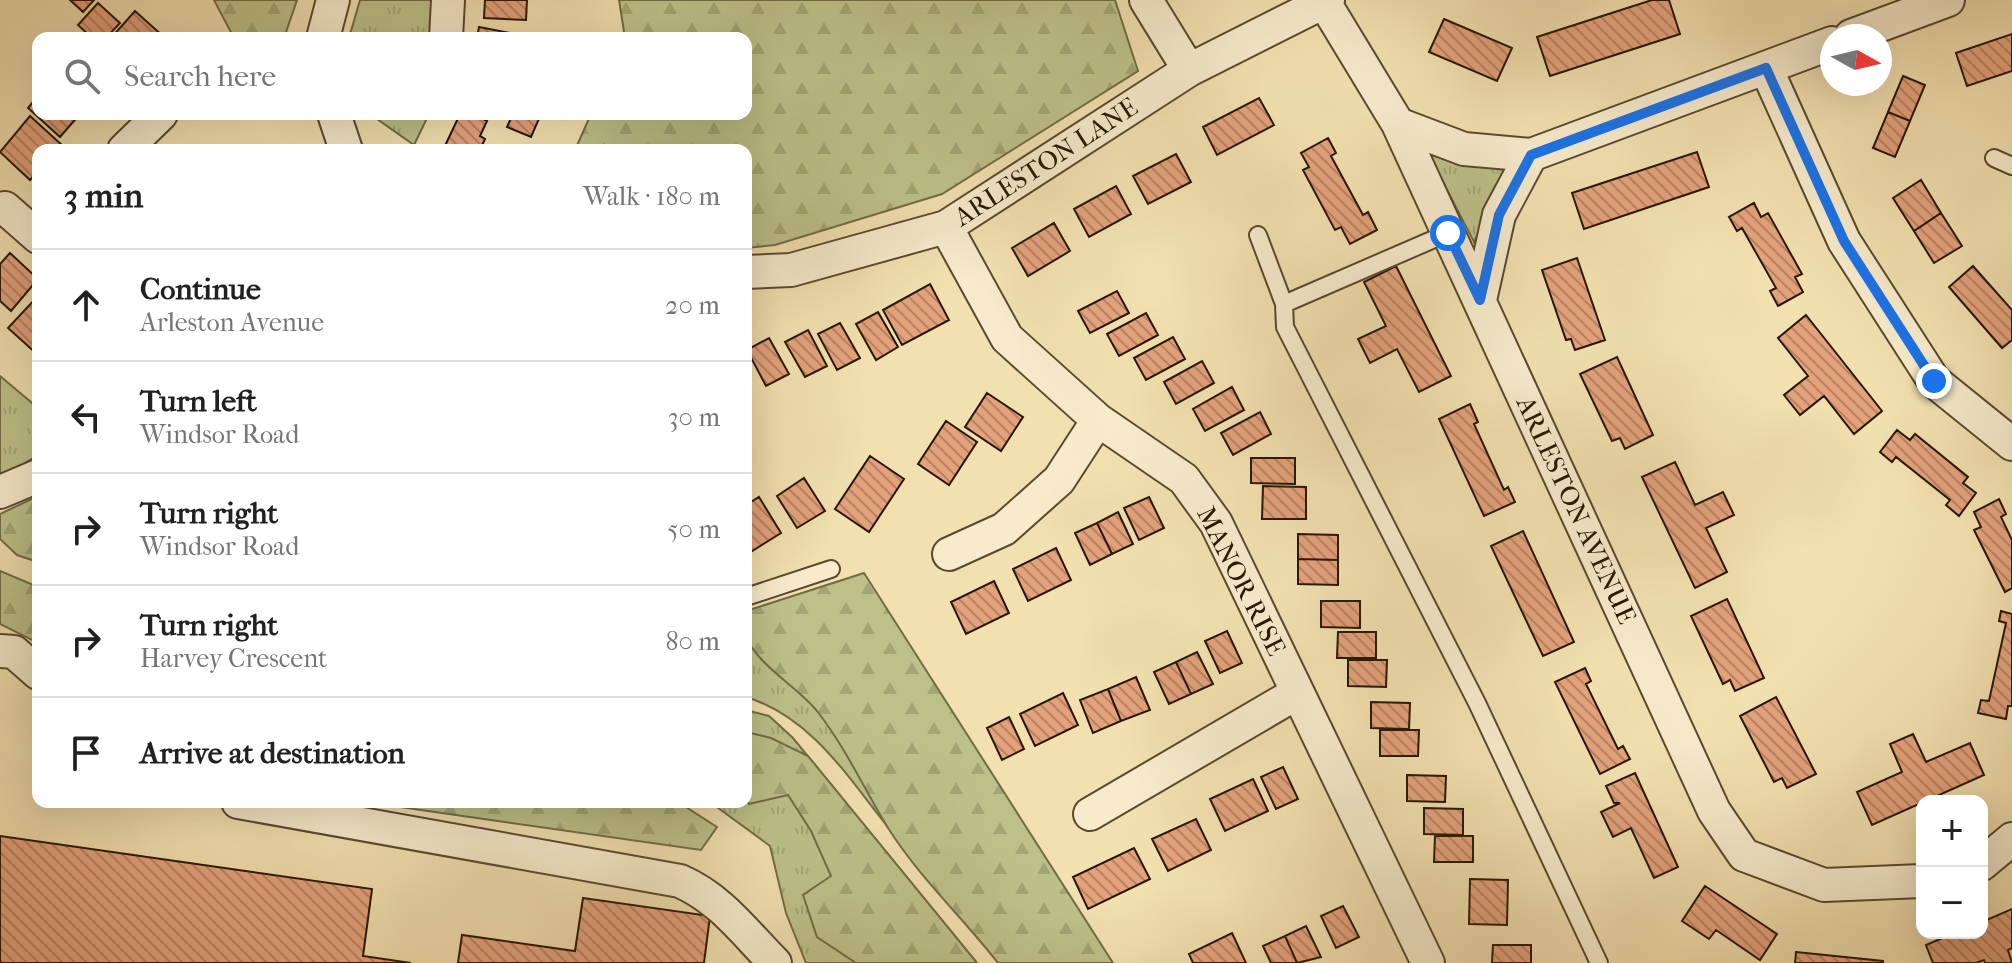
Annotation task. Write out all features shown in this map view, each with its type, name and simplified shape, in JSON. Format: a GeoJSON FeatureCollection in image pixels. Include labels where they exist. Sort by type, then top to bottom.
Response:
{"type":"FeatureCollection","features":[{"type":"Feature","properties":{"kind":"street"},"geometry":{"type":"LineString","coordinates":[[325,32],[333,0]]}},
{"type":"Feature","properties":{"kind":"street"},"geometry":{"type":"LineString","coordinates":[[446,32],[448,0]]}},
{"type":"Feature","properties":{"kind":"street"},"geometry":{"type":"LineString","coordinates":[[1146,0],[1189,70]]}},
{"type":"Feature","properties":{"kind":"street"},"geometry":{"type":"LineString","coordinates":[[1883,24],[1948,0]]}},
{"type":"Feature","properties":{"kind":"street","name":"ARLESTON LANE"},"geometry":{"type":"LineString","coordinates":[[752,272],[791,270],[946,227],[1189,70],[1326,1]]}},
{"type":"Feature","properties":{"kind":"street","name":"ARLESTON AVENUE"},"geometry":{"type":"LineString","coordinates":[[1326,1],[1398,124],[1714,811],[1744,855],[1824,885],[1916,881]]}},
{"type":"Feature","properties":{"kind":"street"},"geometry":{"type":"LineString","coordinates":[[1398,124],[1464,149],[1531,155],[1820,48]]}},
{"type":"Feature","properties":{"kind":"street"},"geometry":{"type":"LineString","coordinates":[[1766,68],[1844,241],[1934,381],[2012,444]]}},
{"type":"Feature","properties":{"kind":"street"},"geometry":{"type":"LineString","coordinates":[[130,144],[155,120]]}},
{"type":"Feature","properties":{"kind":"street"},"geometry":{"type":"LineString","coordinates":[[336,120],[344,144]]}},
{"type":"Feature","properties":{"kind":"street"},"geometry":{"type":"LineString","coordinates":[[1480,300],[1499,215],[1531,155]]}},
{"type":"Feature","properties":{"kind":"street"},"geometry":{"type":"LineString","coordinates":[[5,208],[32,232]]}},
{"type":"Feature","properties":{"kind":"street","name":"MANOR RISE"},"geometry":{"type":"LineString","coordinates":[[946,227],[1007,338],[1098,420],[1184,479],[1216,523],[1428,963]]}},
{"type":"Feature","properties":{"kind":"street"},"geometry":{"type":"LineString","coordinates":[[949,554],[1004,529],[1059,480],[1098,420]]}},
{"type":"Feature","properties":{"kind":"street"},"geometry":{"type":"LineString","coordinates":[[0,492],[32,479]]}},
{"type":"Feature","properties":{"kind":"street"},"geometry":{"type":"LineString","coordinates":[[0,651],[14,652],[32,668]]}},
{"type":"Feature","properties":{"kind":"street"},"geometry":{"type":"LineString","coordinates":[[1090,814],[1297,693]]}},
{"type":"Feature","properties":{"kind":"street"},"geometry":{"type":"LineString","coordinates":[[273,808],[656,874],[702,890],[730,913],[752,950],[775,963]]}},
{"type":"Feature","properties":{"kind":"street"},"geometry":{"type":"LineString","coordinates":[[1988,859],[2012,839]]}},
{"type":"Feature","properties":{"kind":"lane"},"geometry":{"type":"LineString","coordinates":[[1994,158],[2012,166]]}},
{"type":"Feature","properties":{"kind":"lane"},"geometry":{"type":"LineString","coordinates":[[1284,304],[1448,233]]}},
{"type":"Feature","properties":{"kind":"lane"},"geometry":{"type":"LineString","coordinates":[[1258,235],[1284,304],[1285,327],[1477,703],[1599,963]]}},
{"type":"Feature","properties":{"kind":"lane"},"geometry":{"type":"LineString","coordinates":[[752,595],[831,569]]}},
{"type":"Feature","properties":{"kind":"green space"},"geometry":{"type":"Polygon","coordinates":[[[214,0],[297,0],[286,32],[231,32],[214,0]]]}},
{"type":"Feature","properties":{"kind":"green space"},"geometry":{"type":"Polygon","coordinates":[[[360,0],[432,0],[433,32],[351,32],[360,0]]]}},
{"type":"Feature","properties":{"kind":"green space"},"geometry":{"type":"Polygon","coordinates":[[[619,0],[1115,0],[1138,71],[942,194],[775,245],[752,247],[752,144],[578,144],[588,120],[752,120],[752,32],[624,32],[619,0]]]}},
{"type":"Feature","properties":{"kind":"green space"},"geometry":{"type":"Polygon","coordinates":[[[379,120],[426,120],[413,144],[379,120]]]}},
{"type":"Feature","properties":{"kind":"green space"},"geometry":{"type":"Polygon","coordinates":[[[1429,155],[1508,170],[1474,242],[1429,155]]]}},
{"type":"Feature","properties":{"kind":"green space"},"geometry":{"type":"Polygon","coordinates":[[[0,376],[32,403],[32,459],[0,478],[0,376]]]}},
{"type":"Feature","properties":{"kind":"green space"},"geometry":{"type":"Polygon","coordinates":[[[32,499],[32,560],[17,555],[0,539],[0,514],[32,499]]]}},
{"type":"Feature","properties":{"kind":"green space"},"geometry":{"type":"Polygon","coordinates":[[[0,571],[32,584],[32,640],[0,624],[0,571]]]}},
{"type":"Feature","properties":{"kind":"green space"},"geometry":{"type":"Polygon","coordinates":[[[864,573],[1113,963],[998,963],[902,849],[817,711],[767,665],[752,646],[752,609],[864,573]]]}},
{"type":"Feature","properties":{"kind":"green space"},"geometry":{"type":"Polygon","coordinates":[[[752,644],[826,722],[891,831],[828,752],[791,719],[752,699],[752,644]]]}},
{"type":"Feature","properties":{"kind":"green space"},"geometry":{"type":"Polygon","coordinates":[[[752,712],[769,716],[793,738],[977,963],[806,963],[786,913],[770,846],[718,808],[752,808],[752,712]]]}},
{"type":"Feature","properties":{"kind":"green space"},"geometry":{"type":"Polygon","coordinates":[[[752,733],[771,738],[808,756],[977,963],[856,963],[817,937],[803,895],[831,876],[811,831],[788,795],[752,803],[752,733]]]}},
{"type":"Feature","properties":{"kind":"green space"},"geometry":{"type":"Polygon","coordinates":[[[407,808],[687,808],[717,827],[701,850],[407,808]]]}},
{"type":"Feature","properties":{"kind":"building"},"geometry":{"type":"Polygon","coordinates":[[[70,0],[94,0],[83,12],[70,0]]]}},
{"type":"Feature","properties":{"kind":"building"},"geometry":{"type":"Polygon","coordinates":[[[485,0],[527,0],[526,20],[484,18],[485,0]]]}},
{"type":"Feature","properties":{"kind":"building"},"geometry":{"type":"Polygon","coordinates":[[[1652,0],[1669,0],[1680,34],[1550,76],[1537,37],[1652,0]]]}},
{"type":"Feature","properties":{"kind":"building"},"geometry":{"type":"Polygon","coordinates":[[[98,3],[120,23],[112,32],[86,32],[78,25],[98,3]]]}},
{"type":"Feature","properties":{"kind":"building"},"geometry":{"type":"Polygon","coordinates":[[[135,11],[158,32],[116,32],[135,11]]]}},
{"type":"Feature","properties":{"kind":"building"},"geometry":{"type":"Polygon","coordinates":[[[1444,19],[1512,48],[1497,81],[1429,52],[1444,19]]]}},
{"type":"Feature","properties":{"kind":"building"},"geometry":{"type":"Polygon","coordinates":[[[479,27],[505,32],[478,32],[479,27]]]}},
{"type":"Feature","properties":{"kind":"building"},"geometry":{"type":"Polygon","coordinates":[[[2012,34],[2012,71],[1967,86],[1956,53],[2012,34]]]}},
{"type":"Feature","properties":{"kind":"building"},"geometry":{"type":"Polygon","coordinates":[[[1903,76],[1925,85],[1910,121],[1888,112],[1903,76]]]}},
{"type":"Feature","properties":{"kind":"building"},"geometry":{"type":"Polygon","coordinates":[[[1259,98],[1274,125],[1217,155],[1203,127],[1259,98]]]}},
{"type":"Feature","properties":{"kind":"building"},"geometry":{"type":"Polygon","coordinates":[[[1888,112],[1910,121],[1895,157],[1873,148],[1888,112]]]}},
{"type":"Feature","properties":{"kind":"building"},"geometry":{"type":"Polygon","coordinates":[[[30,116],[61,144],[32,144],[30,180],[0,152],[30,116]]]}},
{"type":"Feature","properties":{"kind":"building"},"geometry":{"type":"Polygon","coordinates":[[[41,120],[75,120],[60,137],[41,120]]]}},
{"type":"Feature","properties":{"kind":"building"},"geometry":{"type":"Polygon","coordinates":[[[457,120],[487,121],[480,136],[485,139],[483,144],[446,144],[457,120]]]}},
{"type":"Feature","properties":{"kind":"building"},"geometry":{"type":"Polygon","coordinates":[[[510,120],[538,120],[531,137],[507,127],[510,120]]]}},
{"type":"Feature","properties":{"kind":"building"},"geometry":{"type":"Polygon","coordinates":[[[1328,138],[1336,153],[1331,156],[1363,215],[1368,212],[1377,230],[1350,244],[1341,227],[1335,230],[1303,170],[1309,167],[1301,153],[1328,138]]]}},
{"type":"Feature","properties":{"kind":"building"},"geometry":{"type":"Polygon","coordinates":[[[1697,152],[1709,187],[1584,229],[1572,193],[1697,152]]]}},
{"type":"Feature","properties":{"kind":"building"},"geometry":{"type":"Polygon","coordinates":[[[1176,154],[1191,182],[1148,204],[1133,176],[1176,154]]]}},
{"type":"Feature","properties":{"kind":"building"},"geometry":{"type":"Polygon","coordinates":[[[1921,180],[1941,213],[1914,231],[1893,198],[1921,180]]]}},
{"type":"Feature","properties":{"kind":"building"},"geometry":{"type":"Polygon","coordinates":[[[1116,186],[1131,214],[1089,237],[1074,209],[1116,186]]]}},
{"type":"Feature","properties":{"kind":"building"},"geometry":{"type":"Polygon","coordinates":[[[1754,203],[1761,217],[1768,213],[1802,274],[1795,277],[1803,292],[1778,306],[1770,291],[1776,288],[1742,228],[1737,231],[1729,217],[1754,203]]]}},
{"type":"Feature","properties":{"kind":"building"},"geometry":{"type":"Polygon","coordinates":[[[1941,213],[1962,246],[1934,263],[1914,231],[1941,213]]]}},
{"type":"Feature","properties":{"kind":"building"},"geometry":{"type":"Polygon","coordinates":[[[1054,223],[1070,251],[1028,276],[1012,248],[1054,223]]]}},
{"type":"Feature","properties":{"kind":"building"},"geometry":{"type":"Polygon","coordinates":[[[10,253],[32,273],[32,286],[11,311],[0,301],[0,264],[10,253]]]}},
{"type":"Feature","properties":{"kind":"building"},"geometry":{"type":"Polygon","coordinates":[[[1577,258],[1605,340],[1575,350],[1571,339],[1566,340],[1542,270],[1577,258]]]}},
{"type":"Feature","properties":{"kind":"building"},"geometry":{"type":"Polygon","coordinates":[[[1396,266],[1451,376],[1419,392],[1397,349],[1370,363],[1358,339],[1386,326],[1364,282],[1396,266]]]}},
{"type":"Feature","properties":{"kind":"building"},"geometry":{"type":"Polygon","coordinates":[[[1973,266],[2012,310],[2012,340],[2002,348],[1949,287],[1973,266]]]}},
{"type":"Feature","properties":{"kind":"building"},"geometry":{"type":"Polygon","coordinates":[[[930,284],[949,320],[902,345],[883,310],[930,284]]]}},
{"type":"Feature","properties":{"kind":"building"},"geometry":{"type":"Polygon","coordinates":[[[1117,291],[1129,313],[1090,333],[1078,311],[1117,291]]]}},
{"type":"Feature","properties":{"kind":"building"},"geometry":{"type":"Polygon","coordinates":[[[32,302],[32,350],[8,328],[32,302]]]}},
{"type":"Feature","properties":{"kind":"building"},"geometry":{"type":"Polygon","coordinates":[[[878,312],[898,347],[876,360],[856,324],[878,312]]]}},
{"type":"Feature","properties":{"kind":"building"},"geometry":{"type":"Polygon","coordinates":[[[1146,313],[1158,335],[1119,356],[1107,334],[1146,313]]]}},
{"type":"Feature","properties":{"kind":"building"},"geometry":{"type":"Polygon","coordinates":[[[1806,315],[1882,411],[1854,434],[1824,396],[1800,415],[1784,395],[1808,376],[1778,338],[1806,315]]]}},
{"type":"Feature","properties":{"kind":"building"},"geometry":{"type":"Polygon","coordinates":[[[840,323],[860,358],[837,370],[818,334],[840,323]]]}},
{"type":"Feature","properties":{"kind":"building"},"geometry":{"type":"Polygon","coordinates":[[[808,330],[827,366],[805,377],[785,342],[808,330]]]}},
{"type":"Feature","properties":{"kind":"building"},"geometry":{"type":"Polygon","coordinates":[[[1173,337],[1185,359],[1146,380],[1134,358],[1173,337]]]}},
{"type":"Feature","properties":{"kind":"building"},"geometry":{"type":"Polygon","coordinates":[[[769,338],[789,374],[766,386],[752,359],[752,347],[769,338]]]}},
{"type":"Feature","properties":{"kind":"building"},"geometry":{"type":"Polygon","coordinates":[[[1617,357],[1653,435],[1625,449],[1620,438],[1612,441],[1580,374],[1617,357]]]}},
{"type":"Feature","properties":{"kind":"building"},"geometry":{"type":"Polygon","coordinates":[[[1202,361],[1214,383],[1176,404],[1164,382],[1202,361]]]}},
{"type":"Feature","properties":{"kind":"building"},"geometry":{"type":"Polygon","coordinates":[[[1232,387],[1244,410],[1205,431],[1193,409],[1232,387]]]}},
{"type":"Feature","properties":{"kind":"building"},"geometry":{"type":"Polygon","coordinates":[[[987,393],[1023,417],[1001,451],[965,427],[987,393]]]}},
{"type":"Feature","properties":{"kind":"building"},"geometry":{"type":"Polygon","coordinates":[[[1470,404],[1478,422],[1474,424],[1504,490],[1508,487],[1515,502],[1484,516],[1439,419],[1470,404]]]}},
{"type":"Feature","properties":{"kind":"building"},"geometry":{"type":"Polygon","coordinates":[[[1260,412],[1271,434],[1233,455],[1221,433],[1260,412]]]}},
{"type":"Feature","properties":{"kind":"building"},"geometry":{"type":"Polygon","coordinates":[[[946,421],[977,442],[949,485],[918,464],[946,421]]]}},
{"type":"Feature","properties":{"kind":"building"},"geometry":{"type":"Polygon","coordinates":[[[1897,430],[1910,440],[1915,434],[1968,477],[1963,483],[1976,493],[1959,516],[1946,505],[1950,500],[1896,457],[1892,462],[1880,452],[1897,430]]]}},
{"type":"Feature","properties":{"kind":"building"},"geometry":{"type":"Polygon","coordinates":[[[870,456],[904,479],[869,532],[835,509],[870,456]]]}},
{"type":"Feature","properties":{"kind":"building"},"geometry":{"type":"Polygon","coordinates":[[[1251,458],[1295,458],[1295,484],[1251,483],[1251,458]]]}},
{"type":"Feature","properties":{"kind":"building"},"geometry":{"type":"Polygon","coordinates":[[[1675,462],[1695,505],[1723,492],[1734,515],[1706,528],[1727,572],[1695,588],[1642,477],[1675,462]]]}},
{"type":"Feature","properties":{"kind":"building"},"geometry":{"type":"Polygon","coordinates":[[[804,478],[825,511],[797,528],[777,496],[804,478]]]}},
{"type":"Feature","properties":{"kind":"building"},"geometry":{"type":"Polygon","coordinates":[[[1263,486],[1306,487],[1306,519],[1262,519],[1263,486]]]}},
{"type":"Feature","properties":{"kind":"building"},"geometry":{"type":"Polygon","coordinates":[[[759,497],[781,533],[752,551],[752,501],[759,497]]]}},
{"type":"Feature","properties":{"kind":"building"},"geometry":{"type":"Polygon","coordinates":[[[1149,497],[1164,528],[1139,540],[1124,508],[1149,497]]]}},
{"type":"Feature","properties":{"kind":"building"},"geometry":{"type":"Polygon","coordinates":[[[1999,499],[2006,514],[2001,517],[2012,540],[2012,588],[2005,592],[1974,530],[1981,527],[1974,512],[1999,499]]]}},
{"type":"Feature","properties":{"kind":"building"},"geometry":{"type":"Polygon","coordinates":[[[1118,512],[1133,544],[1112,554],[1097,523],[1118,512]]]}},
{"type":"Feature","properties":{"kind":"building"},"geometry":{"type":"Polygon","coordinates":[[[1097,523],[1112,554],[1090,565],[1075,533],[1097,523]]]}},
{"type":"Feature","properties":{"kind":"building"},"geometry":{"type":"Polygon","coordinates":[[[1523,531],[1574,642],[1543,656],[1491,546],[1523,531]]]}},
{"type":"Feature","properties":{"kind":"building"},"geometry":{"type":"Polygon","coordinates":[[[1298,534],[1338,535],[1338,560],[1298,559],[1298,534]]]}},
{"type":"Feature","properties":{"kind":"building"},"geometry":{"type":"Polygon","coordinates":[[[1056,548],[1071,580],[1028,601],[1013,569],[1056,548]]]}},
{"type":"Feature","properties":{"kind":"building"},"geometry":{"type":"Polygon","coordinates":[[[1298,559],[1338,560],[1338,585],[1298,584],[1298,559]]]}},
{"type":"Feature","properties":{"kind":"building"},"geometry":{"type":"Polygon","coordinates":[[[994,581],[1009,613],[966,634],[951,602],[994,581]]]}},
{"type":"Feature","properties":{"kind":"building"},"geometry":{"type":"Polygon","coordinates":[[[1727,599],[1764,678],[1735,691],[1730,680],[1723,684],[1691,616],[1727,599]]]}},
{"type":"Feature","properties":{"kind":"building"},"geometry":{"type":"Polygon","coordinates":[[[1321,601],[1360,601],[1360,628],[1321,627],[1321,601]]]}},
{"type":"Feature","properties":{"kind":"building"},"geometry":{"type":"Polygon","coordinates":[[[2001,611],[2012,614],[2012,706],[2008,706],[2006,719],[1978,713],[1981,700],[1989,701],[2006,623],[1999,621],[2001,611]]]}},
{"type":"Feature","properties":{"kind":"building"},"geometry":{"type":"Polygon","coordinates":[[[1227,631],[1242,663],[1220,673],[1205,641],[1227,631]]]}},
{"type":"Feature","properties":{"kind":"building"},"geometry":{"type":"Polygon","coordinates":[[[1338,632],[1376,632],[1376,658],[1337,658],[1338,632]]]}},
{"type":"Feature","properties":{"kind":"building"},"geometry":{"type":"Polygon","coordinates":[[[1197,652],[1213,684],[1191,694],[1176,662],[1197,652]]]}},
{"type":"Feature","properties":{"kind":"building"},"geometry":{"type":"Polygon","coordinates":[[[1348,660],[1387,660],[1386,687],[1348,686],[1348,660]]]}},
{"type":"Feature","properties":{"kind":"building"},"geometry":{"type":"Polygon","coordinates":[[[1176,662],[1191,694],[1169,704],[1154,672],[1176,662]]]}},
{"type":"Feature","properties":{"kind":"building"},"geometry":{"type":"Polygon","coordinates":[[[1585,668],[1591,681],[1586,684],[1618,749],[1623,746],[1630,759],[1600,774],[1555,682],[1585,668]]]}},
{"type":"Feature","properties":{"kind":"building"},"geometry":{"type":"Polygon","coordinates":[[[1136,677],[1150,710],[1121,721],[1108,689],[1136,677]]]}},
{"type":"Feature","properties":{"kind":"building"},"geometry":{"type":"Polygon","coordinates":[[[1108,689],[1121,721],[1093,733],[1080,700],[1108,689]]]}},
{"type":"Feature","properties":{"kind":"building"},"geometry":{"type":"Polygon","coordinates":[[[1063,693],[1078,725],[1035,746],[1020,714],[1063,693]]]}},
{"type":"Feature","properties":{"kind":"building"},"geometry":{"type":"Polygon","coordinates":[[[1776,697],[1816,774],[1787,788],[1782,778],[1774,782],[1740,716],[1776,697]]]}},
{"type":"Feature","properties":{"kind":"building"},"geometry":{"type":"Polygon","coordinates":[[[1371,702],[1410,703],[1409,729],[1371,728],[1371,702]]]}},
{"type":"Feature","properties":{"kind":"building"},"geometry":{"type":"Polygon","coordinates":[[[1009,717],[1024,749],[1002,760],[987,728],[1009,717]]]}},
{"type":"Feature","properties":{"kind":"building"},"geometry":{"type":"Polygon","coordinates":[[[1380,730],[1419,730],[1418,756],[1380,756],[1380,730]]]}},
{"type":"Feature","properties":{"kind":"building"},"geometry":{"type":"Polygon","coordinates":[[[1913,734],[1926,762],[1970,743],[1984,775],[1939,795],[1916,795],[1916,805],[1872,825],[1857,792],[1902,772],[1890,744],[1913,734]]]}},
{"type":"Feature","properties":{"kind":"building"},"geometry":{"type":"Polygon","coordinates":[[[1283,767],[1298,799],[1276,809],[1261,777],[1283,767]]]}},
{"type":"Feature","properties":{"kind":"building"},"geometry":{"type":"Polygon","coordinates":[[[1635,773],[1678,867],[1654,878],[1631,828],[1613,837],[1601,812],[1620,803],[1614,803],[1606,786],[1635,773]]]}},
{"type":"Feature","properties":{"kind":"building"},"geometry":{"type":"Polygon","coordinates":[[[1407,775],[1446,776],[1445,802],[1407,801],[1407,775]]]}},
{"type":"Feature","properties":{"kind":"building"},"geometry":{"type":"Polygon","coordinates":[[[1253,779],[1268,811],[1225,831],[1210,799],[1253,779]]]}},
{"type":"Feature","properties":{"kind":"building"},"geometry":{"type":"Polygon","coordinates":[[[1424,808],[1463,809],[1463,835],[1424,834],[1424,808]]]}},
{"type":"Feature","properties":{"kind":"building"},"geometry":{"type":"Polygon","coordinates":[[[1196,819],[1211,850],[1168,871],[1152,839],[1196,819]]]}},
{"type":"Feature","properties":{"kind":"building"},"geometry":{"type":"Polygon","coordinates":[[[0,836],[372,889],[363,956],[411,963],[0,963],[0,836]]]}},
{"type":"Feature","properties":{"kind":"building"},"geometry":{"type":"Polygon","coordinates":[[[1435,836],[1473,836],[1473,862],[1434,862],[1435,836]]]}},
{"type":"Feature","properties":{"kind":"building"},"geometry":{"type":"Polygon","coordinates":[[[1134,848],[1150,879],[1088,909],[1073,877],[1134,848]]]}},
{"type":"Feature","properties":{"kind":"building"},"geometry":{"type":"Polygon","coordinates":[[[1470,879],[1508,880],[1507,925],[1469,924],[1470,879]]]}},
{"type":"Feature","properties":{"kind":"building"},"geometry":{"type":"Polygon","coordinates":[[[1705,886],[1777,934],[1760,960],[1716,930],[1709,939],[1682,921],[1705,886]]]}},
{"type":"Feature","properties":{"kind":"building"},"geometry":{"type":"Polygon","coordinates":[[[583,898],[710,916],[704,963],[458,963],[462,935],[575,951],[583,898]]]}},
{"type":"Feature","properties":{"kind":"building"},"geometry":{"type":"Polygon","coordinates":[[[1343,906],[1359,937],[1336,948],[1321,916],[1343,906]]]}},
{"type":"Feature","properties":{"kind":"building"},"geometry":{"type":"Polygon","coordinates":[[[2012,909],[2012,948],[2008,950],[2012,963],[1985,963],[1984,960],[1976,963],[1933,963],[1926,945],[1940,939],[1988,939],[1988,919],[2012,909]]]}},
{"type":"Feature","properties":{"kind":"building"},"geometry":{"type":"Polygon","coordinates":[[[1306,926],[1321,957],[1297,963],[1285,936],[1306,926]]]}},
{"type":"Feature","properties":{"kind":"building"},"geometry":{"type":"Polygon","coordinates":[[[1232,933],[1246,963],[1193,963],[1189,954],[1232,933]]]}},
{"type":"Feature","properties":{"kind":"building"},"geometry":{"type":"Polygon","coordinates":[[[1285,936],[1297,963],[1271,963],[1263,946],[1285,936]]]}},
{"type":"Feature","properties":{"kind":"building"},"geometry":{"type":"Polygon","coordinates":[[[1493,945],[1531,945],[1531,963],[1492,963],[1493,945]]]}},
{"type":"Feature","properties":{"kind":"building"},"geometry":{"type":"Polygon","coordinates":[[[1796,952],[1883,961],[1883,963],[1795,963],[1796,952]]]}},
{"type":"Feature","properties":{"kind":"route"},"geometry":{"type":"LineString","coordinates":[[1448,233],[1480,300],[1499,215],[1531,155],[1766,68],[1844,241],[1934,381]]}}]}
